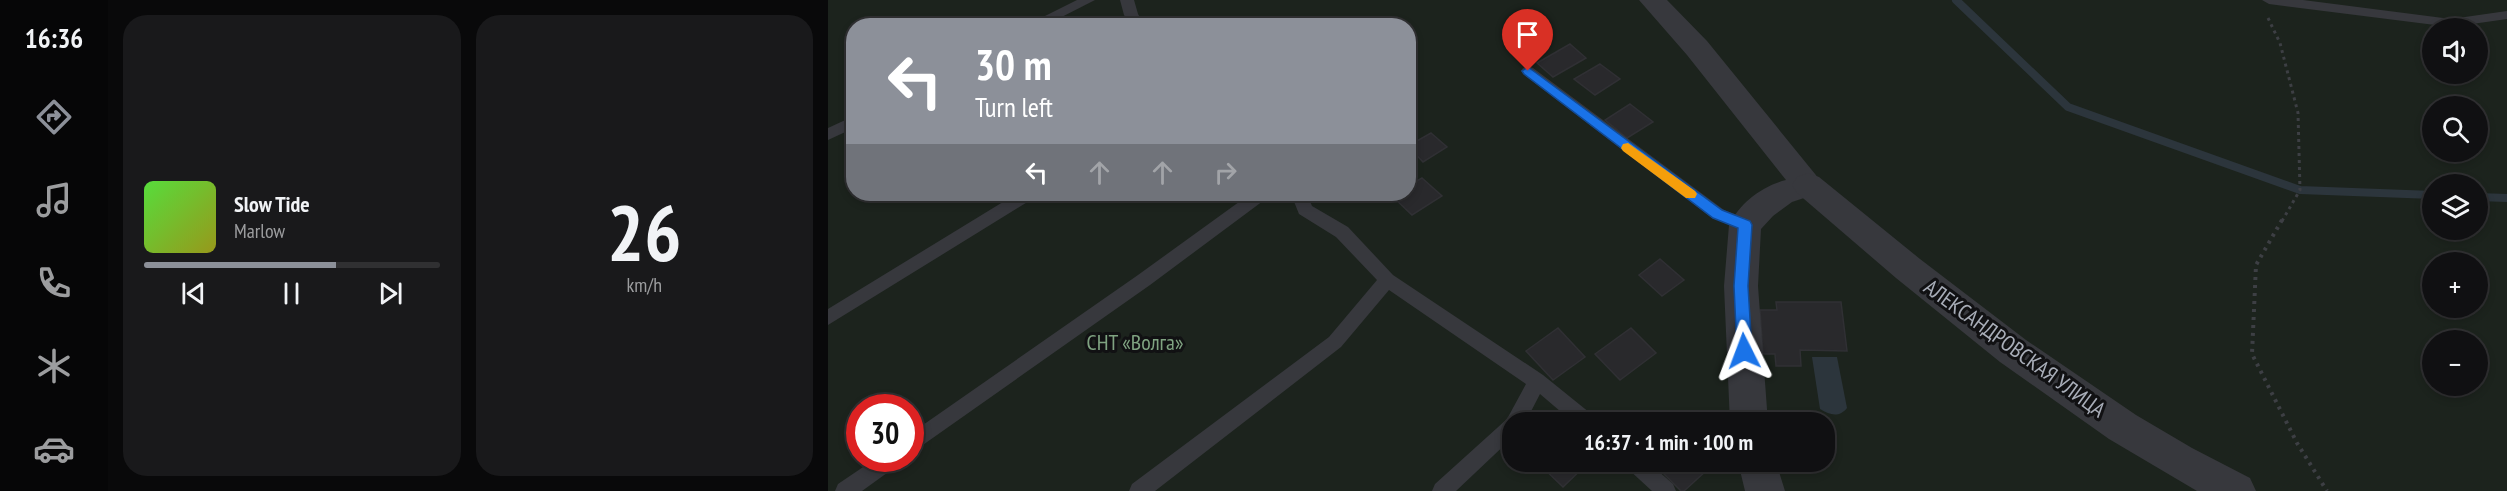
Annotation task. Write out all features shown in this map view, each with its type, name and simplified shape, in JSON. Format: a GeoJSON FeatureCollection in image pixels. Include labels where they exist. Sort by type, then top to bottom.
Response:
{"type":"FeatureCollection","features":[{"type":"Feature","properties":{"kind":"street","name":"АЛЕКСАНДРОВСКАЯ УЛИЦА"},"geometry":{"type":"LineString","coordinates":[[1652,0],[1697,48],[1808,185],[1949,304],[2080,398],[2189,468],[2236,491]]}},
{"type":"Feature","properties":{"kind":"street"},"geometry":{"type":"LineString","coordinates":[[1748,412],[1741,286],[1745,225],[1762,207],[1781,193],[1808,185]]}},
{"type":"Feature","properties":{"kind":"street"},"geometry":{"type":"LineString","coordinates":[[1760,472],[1765,491]]}},
{"type":"Feature","properties":{"kind":"lane"},"geometry":{"type":"LineString","coordinates":[[1049,18],[1088,0]]}},
{"type":"Feature","properties":{"kind":"lane"},"geometry":{"type":"LineString","coordinates":[[1127,0],[1133,18]]}},
{"type":"Feature","properties":{"kind":"lane"},"geometry":{"type":"LineString","coordinates":[[2266,5],[2451,23],[2507,15]]}},
{"type":"Feature","properties":{"kind":"lane"},"geometry":{"type":"LineString","coordinates":[[1528,71],[1718,214],[1745,225]]}},
{"type":"Feature","properties":{"kind":"lane"},"geometry":{"type":"LineString","coordinates":[[828,135],[846,125]]}},
{"type":"Feature","properties":{"kind":"lane"},"geometry":{"type":"LineString","coordinates":[[828,318],[1017,201]]}},
{"type":"Feature","properties":{"kind":"lane"},"geometry":{"type":"LineString","coordinates":[[924,435],[1251,201]]}},
{"type":"Feature","properties":{"kind":"lane"},"geometry":{"type":"LineString","coordinates":[[1302,201],[1305,210],[1342,232],[1387,280],[1537,381],[1575,412]]}},
{"type":"Feature","properties":{"kind":"lane"},"geometry":{"type":"LineString","coordinates":[[1139,491],[1335,342],[1387,280]]}},
{"type":"Feature","properties":{"kind":"lane"},"geometry":{"type":"LineString","coordinates":[[1520,412],[1537,381]]}},
{"type":"Feature","properties":{"kind":"lane"},"geometry":{"type":"LineString","coordinates":[[1442,491],[1502,435]]}},
{"type":"Feature","properties":{"kind":"lane"},"geometry":{"type":"LineString","coordinates":[[845,491],[872,472]]}},
{"type":"Feature","properties":{"kind":"lane"},"geometry":{"type":"LineString","coordinates":[[1645,472],[1666,491]]}},
{"type":"Feature","properties":{"kind":"path"},"geometry":{"type":"LineString","coordinates":[[2266,5],[2280,43],[2298,113],[2300,190],[2256,265],[2252,354],[2297,443],[2327,491]]}},
{"type":"Feature","properties":{"kind":"green space","name":"СНТ «Волга»"},"geometry":{"type":"Polygon","coordinates":[[[828,0],[2507,0],[2507,491],[828,491],[828,0]]]}},
{"type":"Feature","properties":{"kind":"shaded area"},"geometry":{"type":"Polygon","coordinates":[[[1812,357],[1837,357],[1847,408],[1838,414],[1820,409],[1812,357]]]}},
{"type":"Feature","properties":{"kind":"building"},"geometry":{"type":"Polygon","coordinates":[[[1570,44],[1586,58],[1553,77],[1537,63],[1570,44]]]}},
{"type":"Feature","properties":{"kind":"building"},"geometry":{"type":"Polygon","coordinates":[[[1600,64],[1620,79],[1595,95],[1574,79],[1600,64]]]}},
{"type":"Feature","properties":{"kind":"building"},"geometry":{"type":"Polygon","coordinates":[[[1630,104],[1653,122],[1627,138],[1605,120],[1630,104]]]}},
{"type":"Feature","properties":{"kind":"building"},"geometry":{"type":"Polygon","coordinates":[[[1431,133],[1447,147],[1423,162],[1416,155],[1416,141],[1431,133]]]}},
{"type":"Feature","properties":{"kind":"building"},"geometry":{"type":"Polygon","coordinates":[[[1422,178],[1442,196],[1412,215],[1397,201],[1416,201],[1416,181],[1422,178]]]}},
{"type":"Feature","properties":{"kind":"building"},"geometry":{"type":"Polygon","coordinates":[[[1660,259],[1684,280],[1662,296],[1639,275],[1660,259]]]}},
{"type":"Feature","properties":{"kind":"building"},"geometry":{"type":"Polygon","coordinates":[[[1776,302],[1841,302],[1847,351],[1800,350],[1801,366],[1776,366],[1775,354],[1763,354],[1760,310],[1777,310],[1776,302]]]}},
{"type":"Feature","properties":{"kind":"building"},"geometry":{"type":"Polygon","coordinates":[[[1558,328],[1585,357],[1553,380],[1526,351],[1558,328]]]}},
{"type":"Feature","properties":{"kind":"building"},"geometry":{"type":"Polygon","coordinates":[[[1631,328],[1656,353],[1620,380],[1595,354],[1631,328]]]}},
{"type":"Feature","properties":{"kind":"building"},"geometry":{"type":"Polygon","coordinates":[[[1547,472],[1579,472],[1563,487],[1547,472]]]}},
{"type":"Feature","properties":{"kind":"building"},"geometry":{"type":"Polygon","coordinates":[[[1662,472],[1705,472],[1684,491],[1681,491],[1662,472]]]}},
{"type":"Feature","properties":{"kind":"waterway"},"geometry":{"type":"LineString","coordinates":[[1956,0],[2068,107],[2300,190],[2422,195]]}},
{"type":"Feature","properties":{"kind":"waterway"},"geometry":{"type":"LineString","coordinates":[[2488,197],[2507,198]]}},
{"type":"Feature","properties":{"kind":"slow traffic"},"geometry":{"type":"LineString","coordinates":[[1628,148],[1691,194]]}},
{"type":"Feature","properties":{"kind":"route"},"geometry":{"type":"LineString","coordinates":[[1528,71],[1718,214],[1745,225],[1741,286],[1744,351]]}}]}
